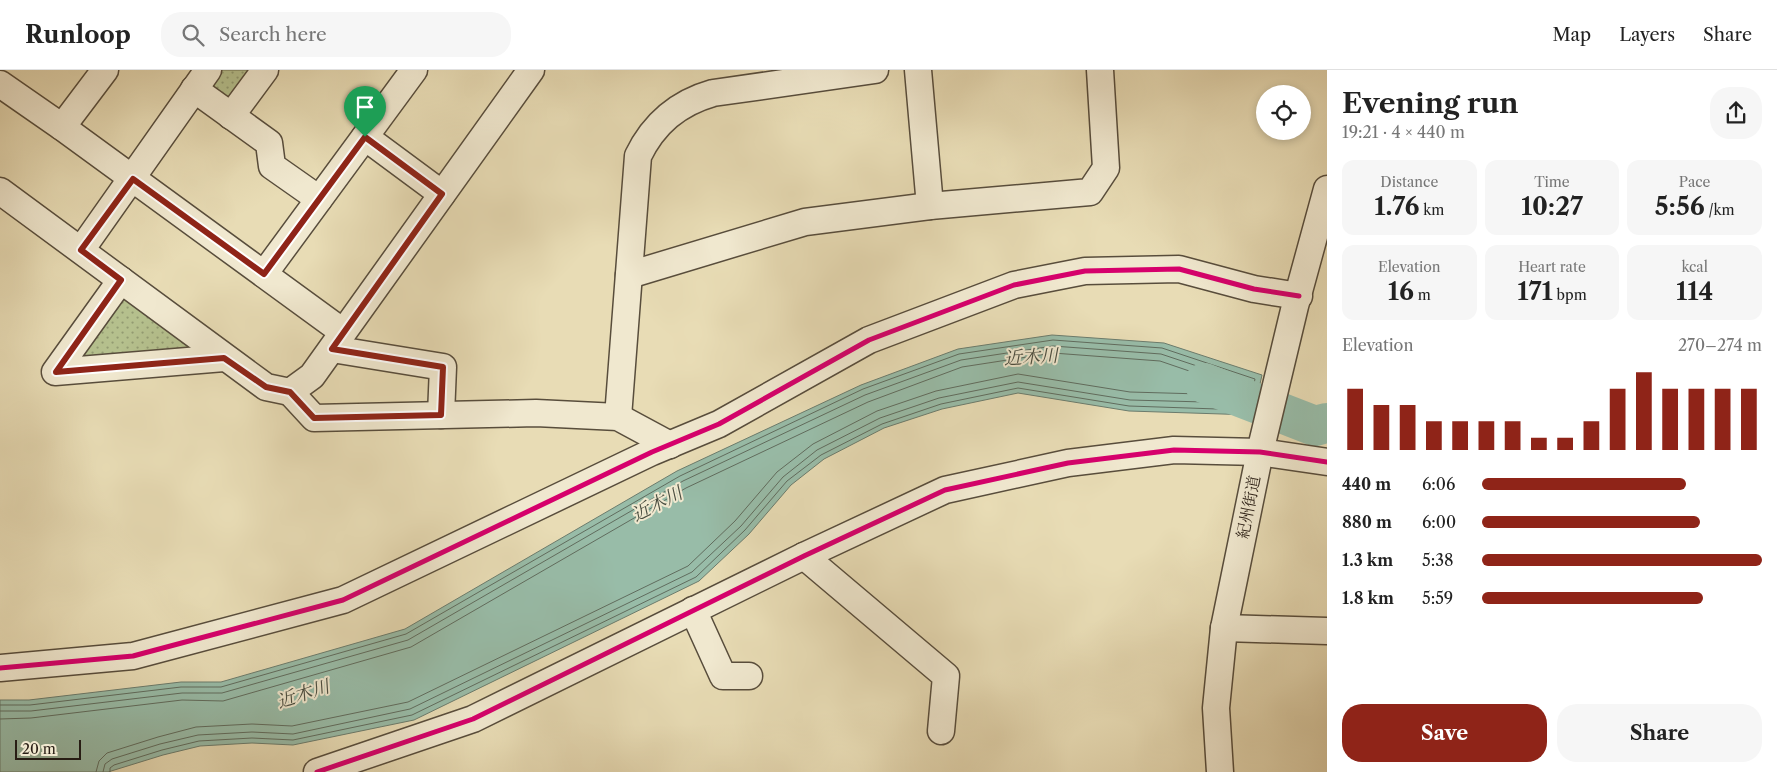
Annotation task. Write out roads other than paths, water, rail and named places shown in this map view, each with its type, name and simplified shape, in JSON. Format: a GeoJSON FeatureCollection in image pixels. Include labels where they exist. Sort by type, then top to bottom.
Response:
{"type":"FeatureCollection","features":[{"type":"Feature","properties":{"kind":"street"},"geometry":{"type":"LineString","coordinates":[[231,116],[265,70]]}},
{"type":"Feature","properties":{"kind":"street"},"geometry":{"type":"LineString","coordinates":[[264,274],[414,70]]}},
{"type":"Feature","properties":{"kind":"street"},"geometry":{"type":"LineString","coordinates":[[290,392],[312,376],[531,70]]}},
{"type":"Feature","properties":{"kind":"street"},"geometry":{"type":"LineString","coordinates":[[618,417],[638,156],[655,127],[673,112],[695,98],[713,93],[875,70]]}},
{"type":"Feature","properties":{"kind":"street"},"geometry":{"type":"LineString","coordinates":[[918,70],[930,206]]}},
{"type":"Feature","properties":{"kind":"street"},"geometry":{"type":"LineString","coordinates":[[629,275],[804,222],[930,206],[1090,192],[1106,168],[1100,70]]}},
{"type":"Feature","properties":{"kind":"street"},"geometry":{"type":"LineString","coordinates":[[62,127],[101,72]]}},
{"type":"Feature","properties":{"kind":"street"},"geometry":{"type":"LineString","coordinates":[[81,250],[133,179],[201,80],[231,116],[270,143],[272,166],[319,199]]}},
{"type":"Feature","properties":{"kind":"street"},"geometry":{"type":"LineString","coordinates":[[0,84],[264,274],[338,340],[443,367],[441,415]]}},
{"type":"Feature","properties":{"kind":"street"},"geometry":{"type":"LineString","coordinates":[[365,137],[442,194]]}},
{"type":"Feature","properties":{"kind":"street","name":"紀州街道"},"geometry":{"type":"LineString","coordinates":[[1220,772],[1216,708],[1224,628],[1261,450],[1297,301],[1327,189]]}},
{"type":"Feature","properties":{"kind":"street"},"geometry":{"type":"LineString","coordinates":[[0,191],[224,358],[266,387],[290,392],[314,418],[536,412],[618,417],[670,445]]}},
{"type":"Feature","properties":{"kind":"street"},"geometry":{"type":"LineString","coordinates":[[0,668],[133,656],[343,600],[670,445],[719,424],[869,340],[1014,285],[1084,271],[1179,268],[1297,301]]}},
{"type":"Feature","properties":{"kind":"street"},"geometry":{"type":"LineString","coordinates":[[121,280],[56,372],[224,358]]}},
{"type":"Feature","properties":{"kind":"street"},"geometry":{"type":"LineString","coordinates":[[317,772],[473,719],[804,556],[945,490],[1068,463],[1174,450],[1261,450],[1327,462]]}},
{"type":"Feature","properties":{"kind":"street"},"geometry":{"type":"LineString","coordinates":[[804,556],[946,676],[941,731]]}},
{"type":"Feature","properties":{"kind":"street"},"geometry":{"type":"LineString","coordinates":[[693,610],[723,676],[749,676]]}},
{"type":"Feature","properties":{"kind":"street"},"geometry":{"type":"LineString","coordinates":[[1224,628],[1327,632]]}},
{"type":"Feature","properties":{"kind":"water"},"geometry":{"type":"Polygon","coordinates":[[[1052,335],[1164,343],[1262,375],[1253,415],[1129,411],[1018,393],[942,409],[884,428],[824,459],[791,485],[749,534],[699,581],[414,720],[293,745],[252,743],[200,746],[108,772],[0,772],[0,700],[29,700],[181,682],[221,682],[405,629],[677,471],[861,385],[958,349],[1052,335]]]}},
{"type":"Feature","properties":{"kind":"waterway","name":"近木川"},"geometry":{"type":"LineString","coordinates":[[1204,383],[1315,426],[1327,423]]}}]}
